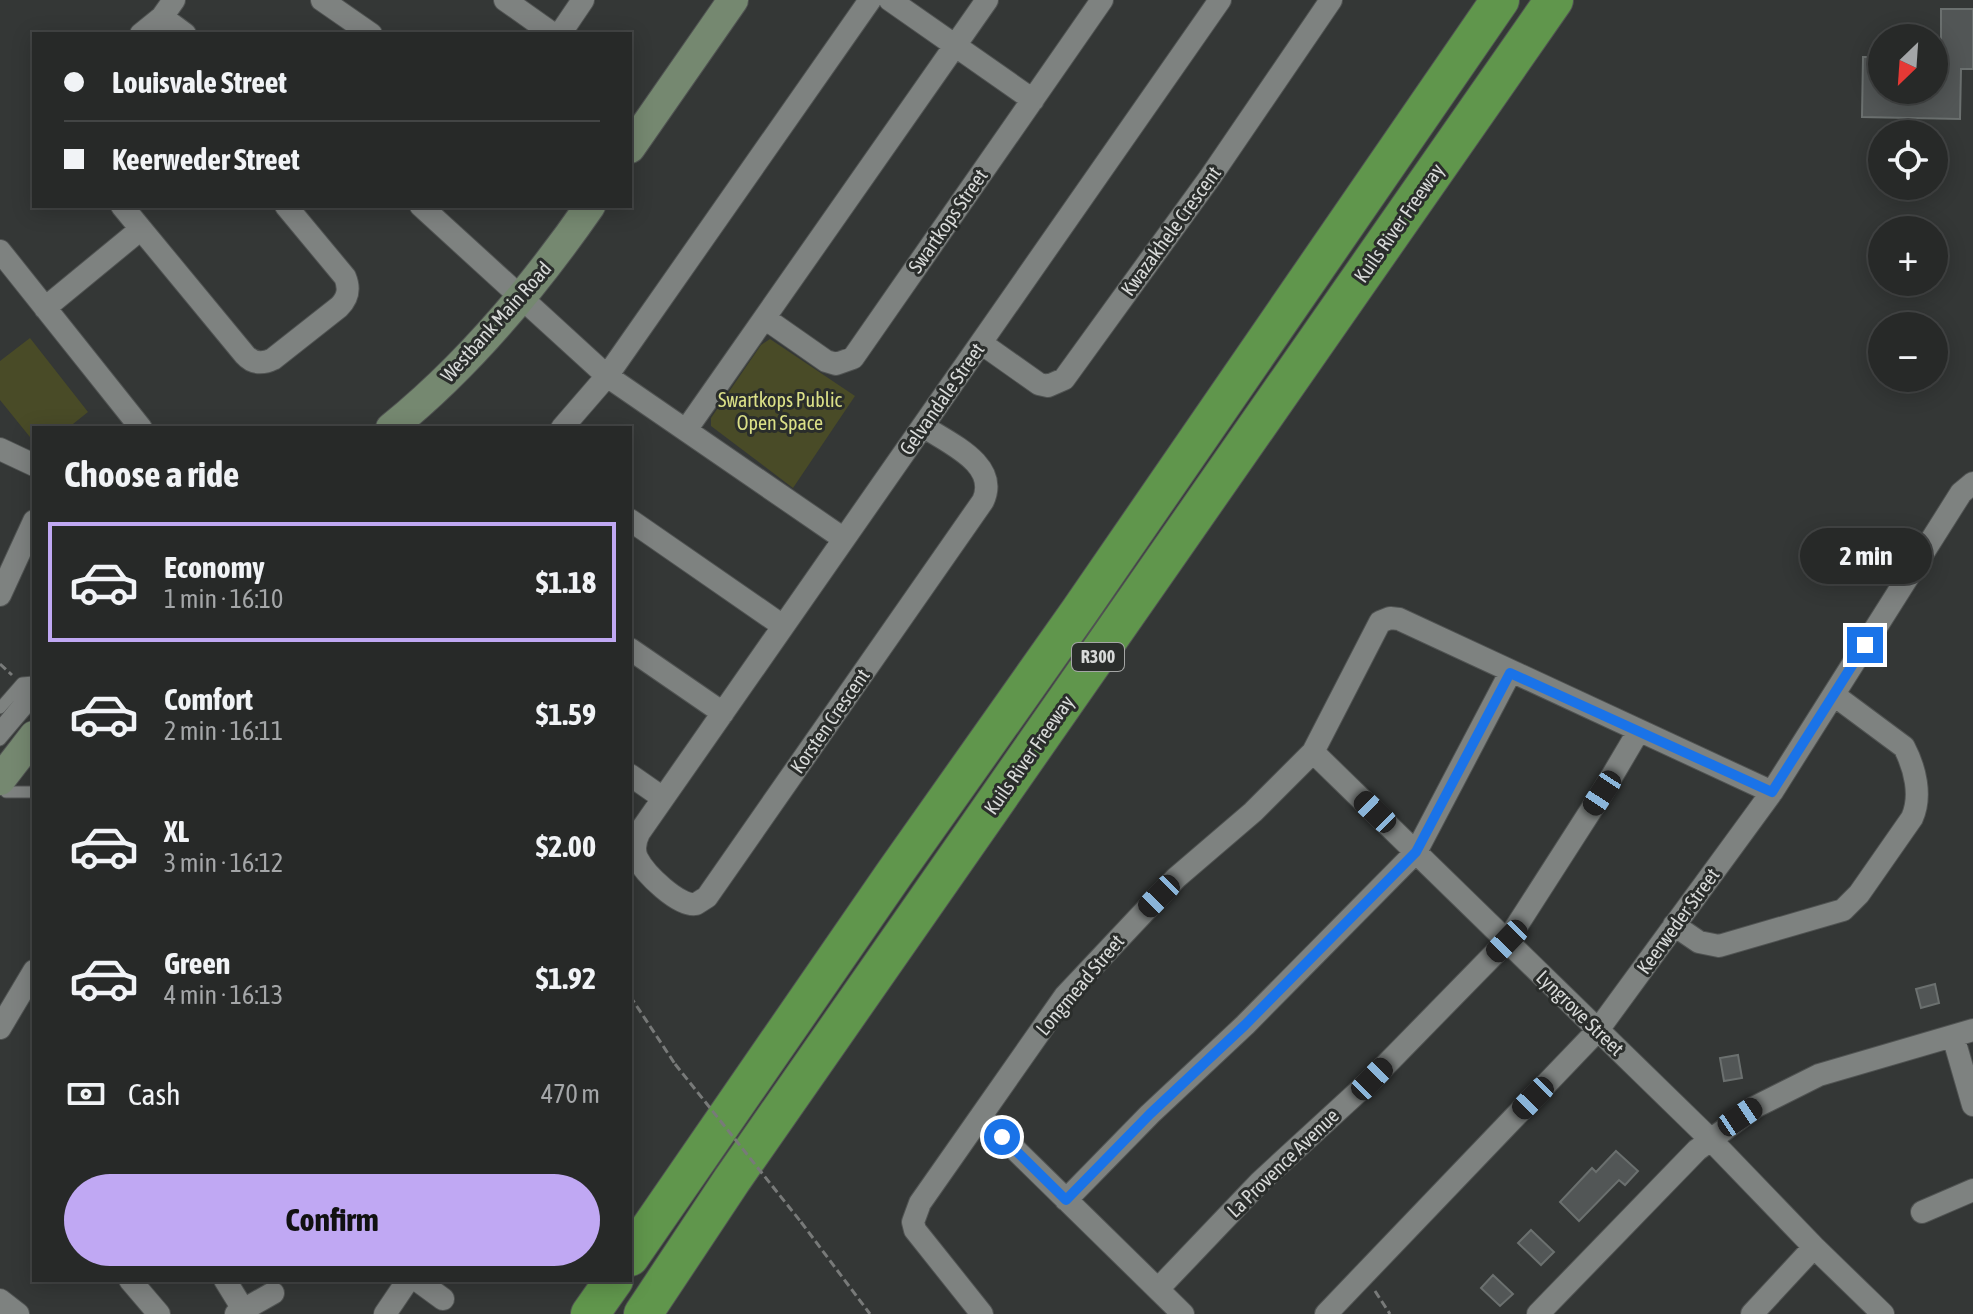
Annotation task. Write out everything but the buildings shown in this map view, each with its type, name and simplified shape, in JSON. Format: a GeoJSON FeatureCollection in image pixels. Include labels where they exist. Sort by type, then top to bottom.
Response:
{"type":"FeatureCollection","features":[{"type":"Feature","properties":{"kind":"highway","name":"Kuils River Freeway"},"geometry":{"type":"LineString","coordinates":[[632,1254],[1500,0]]}},
{"type":"Feature","properties":{"kind":"highway","name":"Kuils River Freeway"},"geometry":{"type":"LineString","coordinates":[[643,1314],[750,1155],[1554,0]]}},
{"type":"Feature","properties":{"kind":"highway"},"geometry":{"type":"LineString","coordinates":[[590,1314],[613,1282]]}},
{"type":"Feature","properties":{"kind":"street"},"geometry":{"type":"LineString","coordinates":[[322,0],[368,32]]}},
{"type":"Feature","properties":{"kind":"street"},"geometry":{"type":"LineString","coordinates":[[505,0],[550,32]]}},
{"type":"Feature","properties":{"kind":"street"},"geometry":{"type":"LineString","coordinates":[[561,32],[583,0]]}},
{"type":"Feature","properties":{"kind":"street"},"geometry":{"type":"LineString","coordinates":[[632,145],[733,0]]}},
{"type":"Feature","properties":{"kind":"street"},"geometry":{"type":"LineString","coordinates":[[564,426],[607,376],[870,0]]}},
{"type":"Feature","properties":{"kind":"street"},"geometry":{"type":"LineString","coordinates":[[890,0],[1033,100]]}},
{"type":"Feature","properties":{"kind":"street"},"geometry":{"type":"LineString","coordinates":[[686,430],[987,0]]}},
{"type":"Feature","properties":{"kind":"street","name":"Swartkops Street"},"geometry":{"type":"LineString","coordinates":[[766,319],[826,361],[836,364],[853,358],[1102,0]]}},
{"type":"Feature","properties":{"kind":"street","name":"Gelvandale Street"},"geometry":{"type":"LineString","coordinates":[[663,798],[1220,0]]}},
{"type":"Feature","properties":{"kind":"street","name":"Kwazakhele Crescent"},"geometry":{"type":"LineString","coordinates":[[981,343],[1039,384],[1048,386],[1064,379],[1211,176],[1331,0]]}},
{"type":"Feature","properties":{"kind":"street"},"geometry":{"type":"LineString","coordinates":[[143,32],[168,9],[184,32]]}},
{"type":"Feature","properties":{"kind":"street"},"geometry":{"type":"LineString","coordinates":[[124,208],[245,355],[263,363],[273,359],[339,307],[348,289],[345,277],[288,208]]}},
{"type":"Feature","properties":{"kind":"street","name":"Westbank Main Road"},"geometry":{"type":"LineString","coordinates":[[393,426],[450,375],[522,298],[589,208]]}},
{"type":"Feature","properties":{"kind":"street"},"geometry":{"type":"LineString","coordinates":[[431,209],[607,376],[844,539]]}},
{"type":"Feature","properties":{"kind":"street"},"geometry":{"type":"LineString","coordinates":[[45,308],[141,229]]}},
{"type":"Feature","properties":{"kind":"street"},"geometry":{"type":"LineString","coordinates":[[0,251],[139,426]]}},
{"type":"Feature","properties":{"kind":"street","name":"Korsten Crescent"},"geometry":{"type":"LineString","coordinates":[[663,798],[637,837],[636,853],[641,864],[675,898],[684,904],[696,904],[707,897],[987,493],[987,478],[979,465],[923,426]]}},
{"type":"Feature","properties":{"kind":"street"},"geometry":{"type":"LineString","coordinates":[[0,449],[32,464]]}},
{"type":"Feature","properties":{"kind":"street","name":"Keerweder Street"},"geometry":{"type":"LineString","coordinates":[[1326,1314],[1598,1030],[1772,792],[1961,493],[1973,483]]}},
{"type":"Feature","properties":{"kind":"street"},"geometry":{"type":"LineString","coordinates":[[632,521],[783,626]]}},
{"type":"Feature","properties":{"kind":"street"},"geometry":{"type":"LineString","coordinates":[[0,595],[8,557],[32,524]]}},
{"type":"Feature","properties":{"kind":"street","name":"Longmead Street"},"geometry":{"type":"LineString","coordinates":[[982,1314],[920,1238],[913,1222],[920,1203],[1075,986],[1176,878],[1253,812],[1313,752],[1376,627],[1386,618],[1399,619],[1510,673]]}},
{"type":"Feature","properties":{"kind":"street"},"geometry":{"type":"LineString","coordinates":[[632,650],[723,713]]}},
{"type":"Feature","properties":{"kind":"street"},"geometry":{"type":"LineString","coordinates":[[1066,1200],[1416,852],[1510,673],[1772,792]]}},
{"type":"Feature","properties":{"kind":"street"},"geometry":{"type":"LineString","coordinates":[[1674,925],[1699,942],[1719,946],[1843,910],[1859,894],[1912,818],[1916,809],[1916,786],[1904,747],[1834,695]]}},
{"type":"Feature","properties":{"kind":"street","name":"La Provence Avenue"},"geometry":{"type":"LineString","coordinates":[[1158,1289],[1260,1182],[1372,1079],[1507,941],[1638,732]]}},
{"type":"Feature","properties":{"kind":"street"},"geometry":{"type":"LineString","coordinates":[[10,791],[32,741]]}},
{"type":"Feature","properties":{"kind":"street","name":"Lyngrove Street"},"geometry":{"type":"LineString","coordinates":[[1313,752],[1710,1139],[1883,1314]]}},
{"type":"Feature","properties":{"kind":"street"},"geometry":{"type":"LineString","coordinates":[[10,791],[32,761]]}},
{"type":"Feature","properties":{"kind":"street"},"geometry":{"type":"LineString","coordinates":[[632,776],[663,798]]}},
{"type":"Feature","properties":{"kind":"street"},"geometry":{"type":"LineString","coordinates":[[0,1028],[27,999],[32,979]]}},
{"type":"Feature","properties":{"kind":"street"},"geometry":{"type":"LineString","coordinates":[[1538,1314],[1710,1139],[1755,1107],[1807,1080],[1963,1033],[1973,1105]]}},
{"type":"Feature","properties":{"kind":"street"},"geometry":{"type":"LineString","coordinates":[[981,1116],[1183,1314]]}},
{"type":"Feature","properties":{"kind":"street"},"geometry":{"type":"LineString","coordinates":[[1922,1212],[1973,1190]]}},
{"type":"Feature","properties":{"kind":"street"},"geometry":{"type":"LineString","coordinates":[[1752,1314],[1814,1247]]}},
{"type":"Feature","properties":{"kind":"street"},"geometry":{"type":"LineString","coordinates":[[132,1282],[159,1314]]}},
{"type":"Feature","properties":{"kind":"street"},"geometry":{"type":"LineString","coordinates":[[226,1282],[242,1313],[273,1293]]}},
{"type":"Feature","properties":{"kind":"street"},"geometry":{"type":"LineString","coordinates":[[385,1314],[407,1282]]}},
{"type":"Feature","properties":{"kind":"street"},"geometry":{"type":"LineString","coordinates":[[420,1282],[443,1299]]}},
{"type":"Feature","properties":{"kind":"street"},"geometry":{"type":"LineString","coordinates":[[0,1300],[18,1314]]}},
{"type":"Feature","properties":{"kind":"lane"},"geometry":{"type":"LineString","coordinates":[[0,708],[22,683],[32,684]]}},
{"type":"Feature","properties":{"kind":"lane"},"geometry":{"type":"LineString","coordinates":[[0,726],[32,686]]}},
{"type":"Feature","properties":{"kind":"lane"},"geometry":{"type":"LineString","coordinates":[[0,740],[32,702]]}},
{"type":"Feature","properties":{"kind":"path"},"geometry":{"type":"LineString","coordinates":[[0,664],[18,679]]}},
{"type":"Feature","properties":{"kind":"path"},"geometry":{"type":"LineString","coordinates":[[632,999],[675,1064],[870,1314]]}},
{"type":"Feature","properties":{"kind":"path"},"geometry":{"type":"LineString","coordinates":[[1360,1278],[1377,1293],[1390,1314]]}},
{"type":"Feature","properties":{"kind":"green space"},"geometry":{"type":"Polygon","coordinates":[[[30,338],[88,412],[70,426],[32,426],[32,440],[0,400],[0,361],[30,338]]]}},
{"type":"Feature","properties":{"kind":"green space","name":"Swartkops Public Open Space"},"geometry":{"type":"Polygon","coordinates":[[[770,339],[855,396],[793,488],[711,426],[711,418],[761,345],[770,339]]]}},
{"type":"Feature","properties":{"kind":"route"},"geometry":{"type":"LineString","coordinates":[[1002,1137],[1066,1200],[1416,852],[1510,673],[1772,792],[1865,645]]}}]}
